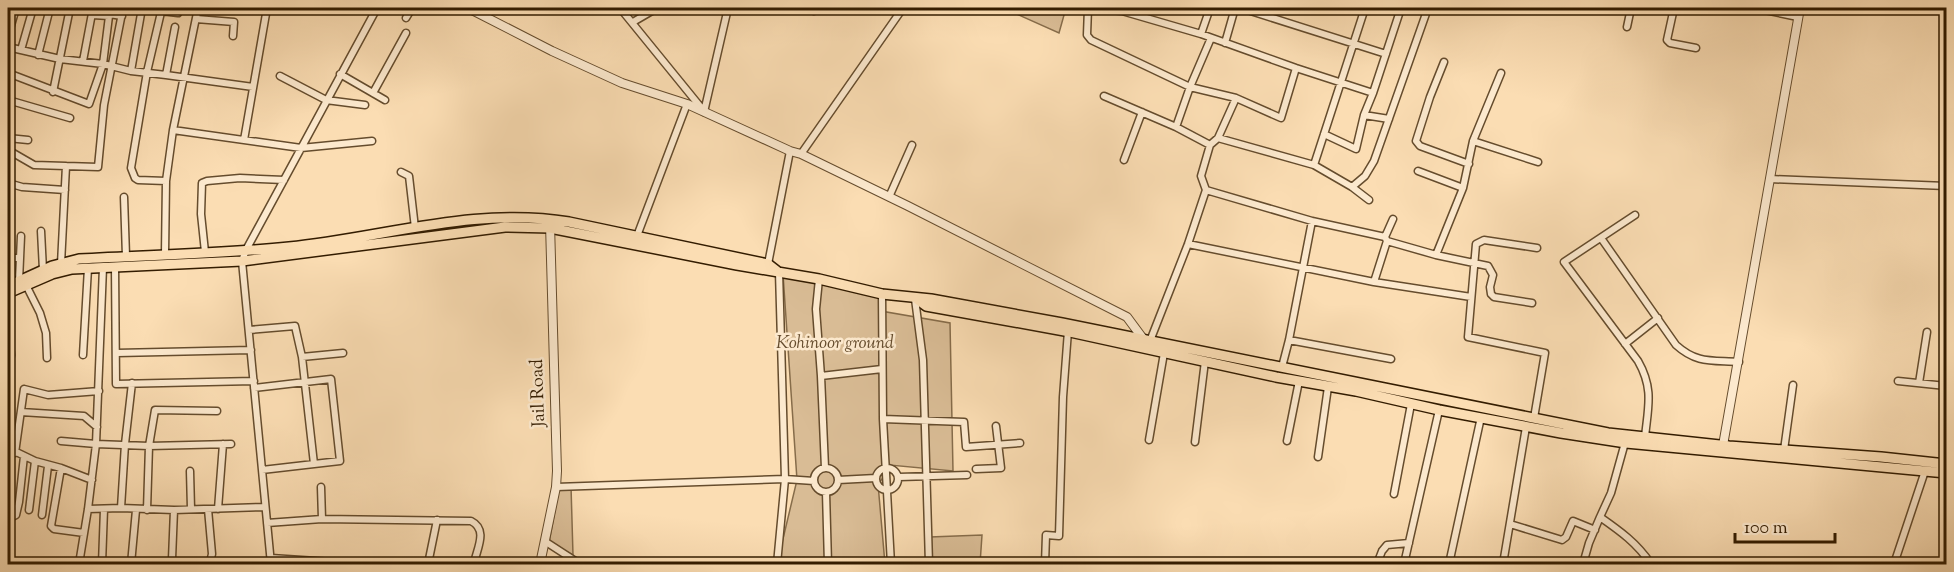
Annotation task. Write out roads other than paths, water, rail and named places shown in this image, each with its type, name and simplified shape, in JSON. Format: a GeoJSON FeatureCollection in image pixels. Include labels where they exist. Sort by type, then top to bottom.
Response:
{"type":"FeatureCollection","features":[{"type":"Feature","properties":{"kind":"main road"},"geometry":{"type":"LineString","coordinates":[[8,293],[43,270],[79,259],[289,247],[478,218],[550,224],[637,236],[768,264],[779,272]]}},
{"type":"Feature","properties":{"kind":"main road"},"geometry":{"type":"LineString","coordinates":[[8,286],[62,271],[88,268],[242,261],[505,227],[550,224],[882,294],[931,299],[1147,340],[1608,433],[1626,439],[1645,437],[1723,449],[1784,450],[1947,464]]}},
{"type":"Feature","properties":{"kind":"main road"},"geometry":{"type":"LineString","coordinates":[[915,299],[926,306],[1068,331],[1164,353],[1526,427],[1947,473]]}},
{"type":"Feature","properties":{"kind":"street"},"geometry":{"type":"LineString","coordinates":[[8,36],[16,8]]}},
{"type":"Feature","properties":{"kind":"street"},"geometry":{"type":"LineString","coordinates":[[21,50],[33,8]]}},
{"type":"Feature","properties":{"kind":"street"},"geometry":{"type":"LineString","coordinates":[[38,55],[50,8]]}},
{"type":"Feature","properties":{"kind":"street"},"geometry":{"type":"LineString","coordinates":[[53,92],[70,8]]}},
{"type":"Feature","properties":{"kind":"street"},"geometry":{"type":"LineString","coordinates":[[8,73],[89,104],[107,64],[123,8]]}},
{"type":"Feature","properties":{"kind":"street"},"geometry":{"type":"LineString","coordinates":[[130,70],[142,8]]}},
{"type":"Feature","properties":{"kind":"street"},"geometry":{"type":"LineString","coordinates":[[166,181],[138,180],[131,168],[147,72],[161,9],[178,13],[179,8]]}},
{"type":"Feature","properties":{"kind":"street"},"geometry":{"type":"LineString","coordinates":[[165,254],[166,181],[173,130],[198,8]]}},
{"type":"Feature","properties":{"kind":"street"},"geometry":{"type":"LineString","coordinates":[[244,140],[267,8]]}},
{"type":"Feature","properties":{"kind":"street"},"geometry":{"type":"LineString","coordinates":[[363,564],[271,561],[242,261],[377,8]]}},
{"type":"Feature","properties":{"kind":"street"},"geometry":{"type":"LineString","coordinates":[[406,18],[412,8]]}},
{"type":"Feature","properties":{"kind":"street"},"geometry":{"type":"LineString","coordinates":[[468,8],[552,51],[622,82],[687,104],[801,154],[889,197],[1127,316],[1147,340],[1188,244],[1206,190],[1201,176],[1210,145],[1218,138],[1236,98]]}},
{"type":"Feature","properties":{"kind":"street"},"geometry":{"type":"LineString","coordinates":[[620,8],[704,112]]}},
{"type":"Feature","properties":{"kind":"street"},"geometry":{"type":"LineString","coordinates":[[633,22],[657,8]]}},
{"type":"Feature","properties":{"kind":"street"},"geometry":{"type":"LineString","coordinates":[[704,112],[728,8]]}},
{"type":"Feature","properties":{"kind":"street"},"geometry":{"type":"LineString","coordinates":[[801,154],[903,8]]}},
{"type":"Feature","properties":{"kind":"street"},"geometry":{"type":"LineString","coordinates":[[1296,68],[1281,118],[1236,98],[1190,87],[1091,40],[1087,35],[1088,8],[1122,9],[1373,93]]}},
{"type":"Feature","properties":{"kind":"street"},"geometry":{"type":"LineString","coordinates":[[1201,34],[1210,8]]}},
{"type":"Feature","properties":{"kind":"street"},"geometry":{"type":"LineString","coordinates":[[1225,43],[1235,8]]}},
{"type":"Feature","properties":{"kind":"street"},"geometry":{"type":"LineString","coordinates":[[1240,8],[1386,54]]}},
{"type":"Feature","properties":{"kind":"street"},"geometry":{"type":"LineString","coordinates":[[1314,165],[1365,8]]}},
{"type":"Feature","properties":{"kind":"street"},"geometry":{"type":"LineString","coordinates":[[1324,134],[1356,149],[1364,115],[1401,8]]}},
{"type":"Feature","properties":{"kind":"street"},"geometry":{"type":"LineString","coordinates":[[1352,187],[1365,176],[1374,161],[1428,8]]}},
{"type":"Feature","properties":{"kind":"street"},"geometry":{"type":"LineString","coordinates":[[1627,27],[1632,8]]}},
{"type":"Feature","properties":{"kind":"street"},"geometry":{"type":"LineString","coordinates":[[1674,8],[1667,40],[1670,44],[1696,48]]}},
{"type":"Feature","properties":{"kind":"street"},"geometry":{"type":"LineString","coordinates":[[1755,8],[1798,17]]}},
{"type":"Feature","properties":{"kind":"street"},"geometry":{"type":"LineString","coordinates":[[1723,449],[1800,8]]}},
{"type":"Feature","properties":{"kind":"street"},"geometry":{"type":"LineString","coordinates":[[83,61],[92,11],[109,16],[109,14],[122,16]]}},
{"type":"Feature","properties":{"kind":"street"},"geometry":{"type":"LineString","coordinates":[[8,150],[33,165],[98,167],[109,16]]}},
{"type":"Feature","properties":{"kind":"street"},"geometry":{"type":"LineString","coordinates":[[196,19],[234,22],[233,36]]}},
{"type":"Feature","properties":{"kind":"street"},"geometry":{"type":"LineString","coordinates":[[166,75],[175,27]]}},
{"type":"Feature","properties":{"kind":"street"},"geometry":{"type":"LineString","coordinates":[[373,93],[406,33]]}},
{"type":"Feature","properties":{"kind":"street"},"geometry":{"type":"LineString","coordinates":[[1176,127],[1211,38]]}},
{"type":"Feature","properties":{"kind":"street"},"geometry":{"type":"LineString","coordinates":[[8,47],[38,55],[253,87]]}},
{"type":"Feature","properties":{"kind":"street"},"geometry":{"type":"LineString","coordinates":[[1444,62],[1416,141],[1420,146],[1469,164]]}},
{"type":"Feature","properties":{"kind":"street"},"geometry":{"type":"LineString","coordinates":[[1436,255],[1463,188],[1473,141],[1501,73]]}},
{"type":"Feature","properties":{"kind":"street"},"geometry":{"type":"LineString","coordinates":[[340,74],[386,100]]}},
{"type":"Feature","properties":{"kind":"street"},"geometry":{"type":"LineString","coordinates":[[280,76],[326,100],[365,105]]}},
{"type":"Feature","properties":{"kind":"street"},"geometry":{"type":"LineString","coordinates":[[1104,96],[1176,127],[1210,145]]}},
{"type":"Feature","properties":{"kind":"street"},"geometry":{"type":"LineString","coordinates":[[8,100],[70,118]]}},
{"type":"Feature","properties":{"kind":"street"},"geometry":{"type":"LineString","coordinates":[[637,236],[687,104]]}},
{"type":"Feature","properties":{"kind":"street"},"geometry":{"type":"LineString","coordinates":[[1124,160],[1142,112]]}},
{"type":"Feature","properties":{"kind":"street"},"geometry":{"type":"LineString","coordinates":[[1364,115],[1389,119]]}},
{"type":"Feature","properties":{"kind":"street"},"geometry":{"type":"LineString","coordinates":[[173,130],[301,148],[372,141]]}},
{"type":"Feature","properties":{"kind":"street"},"geometry":{"type":"LineString","coordinates":[[8,138],[28,140]]}},
{"type":"Feature","properties":{"kind":"street"},"geometry":{"type":"LineString","coordinates":[[1218,138],[1314,165],[1352,187],[1369,200]]}},
{"type":"Feature","properties":{"kind":"street"},"geometry":{"type":"LineString","coordinates":[[1473,141],[1538,162]]}},
{"type":"Feature","properties":{"kind":"street"},"geometry":{"type":"LineString","coordinates":[[889,197],[912,145]]}},
{"type":"Feature","properties":{"kind":"street"},"geometry":{"type":"LineString","coordinates":[[768,264],[790,151]]}},
{"type":"Feature","properties":{"kind":"street"},"geometry":{"type":"LineString","coordinates":[[61,264],[66,166]]}},
{"type":"Feature","properties":{"kind":"street"},"geometry":{"type":"LineString","coordinates":[[1418,171],[1463,188]]}},
{"type":"Feature","properties":{"kind":"street"},"geometry":{"type":"LineString","coordinates":[[401,172],[409,176],[415,228]]}},
{"type":"Feature","properties":{"kind":"street"},"geometry":{"type":"LineString","coordinates":[[205,252],[201,214],[202,183],[240,178],[284,180]]}},
{"type":"Feature","properties":{"kind":"street"},"geometry":{"type":"LineString","coordinates":[[1770,179],[1947,186]]}},
{"type":"Feature","properties":{"kind":"street"},"geometry":{"type":"LineString","coordinates":[[8,183],[22,187],[65,190]]}},
{"type":"Feature","properties":{"kind":"street"},"geometry":{"type":"LineString","coordinates":[[1206,190],[1436,255],[1488,266],[1493,275],[1490,287],[1494,297],[1532,303]]}},
{"type":"Feature","properties":{"kind":"street"},"geometry":{"type":"LineString","coordinates":[[124,197],[126,256]]}},
{"type":"Feature","properties":{"kind":"street"},"geometry":{"type":"LineString","coordinates":[[1635,215],[1564,262],[1647,376],[1650,392],[1645,437]]}},
{"type":"Feature","properties":{"kind":"street"},"geometry":{"type":"LineString","coordinates":[[1374,282],[1393,219]]}},
{"type":"Feature","properties":{"kind":"street"},"geometry":{"type":"LineString","coordinates":[[1282,367],[1312,221]]}},
{"type":"Feature","properties":{"kind":"street","name":"Jail Road"},"geometry":{"type":"LineString","coordinates":[[540,564],[556,487],[550,224]]}},
{"type":"Feature","properties":{"kind":"street"},"geometry":{"type":"LineString","coordinates":[[41,231],[43,270]]}},
{"type":"Feature","properties":{"kind":"street"},"geometry":{"type":"LineString","coordinates":[[21,236],[22,283],[40,314],[46,333],[47,358]]}},
{"type":"Feature","properties":{"kind":"street"},"geometry":{"type":"LineString","coordinates":[[1601,238],[1676,345],[1695,358],[1739,362]]}},
{"type":"Feature","properties":{"kind":"street"},"geometry":{"type":"LineString","coordinates":[[1534,418],[1545,353],[1468,337],[1476,244],[1484,240],[1537,248]]}},
{"type":"Feature","properties":{"kind":"street"},"geometry":{"type":"LineString","coordinates":[[1188,244],[1374,282],[1471,297]]}},
{"type":"Feature","properties":{"kind":"street"},"geometry":{"type":"LineString","coordinates":[[8,258],[20,258]]}},
{"type":"Feature","properties":{"kind":"street"},"geometry":{"type":"LineString","coordinates":[[115,266],[116,384],[254,385],[303,383],[331,379],[340,461],[262,470]]}},
{"type":"Feature","properties":{"kind":"street"},"geometry":{"type":"LineString","coordinates":[[79,564],[96,444],[103,267]]}},
{"type":"Feature","properties":{"kind":"street"},"geometry":{"type":"LineString","coordinates":[[83,355],[88,268]]}},
{"type":"Feature","properties":{"kind":"street"},"geometry":{"type":"LineString","coordinates":[[777,564],[785,479],[779,272]]}},
{"type":"Feature","properties":{"kind":"street"},"geometry":{"type":"LineString","coordinates":[[819,279],[816,309],[825,468]]}},
{"type":"Feature","properties":{"kind":"street"},"geometry":{"type":"LineString","coordinates":[[882,294],[883,418],[891,564]]}},
{"type":"Feature","properties":{"kind":"street"},"geometry":{"type":"LineString","coordinates":[[915,299],[922,360],[929,564]]}},
{"type":"Feature","properties":{"kind":"street"},"geometry":{"type":"LineString","coordinates":[[1625,344],[1658,318]]}},
{"type":"Feature","properties":{"kind":"street"},"geometry":{"type":"LineString","coordinates":[[8,325],[11,355],[8,373]]}},
{"type":"Feature","properties":{"kind":"street"},"geometry":{"type":"LineString","coordinates":[[249,330],[295,326],[302,357],[303,383],[314,464]]}},
{"type":"Feature","properties":{"kind":"street"},"geometry":{"type":"LineString","coordinates":[[1045,564],[1046,535],[1059,536],[1063,397],[1068,331]]}},
{"type":"Feature","properties":{"kind":"street"},"geometry":{"type":"LineString","coordinates":[[1919,383],[1927,332]]}},
{"type":"Feature","properties":{"kind":"street"},"geometry":{"type":"LineString","coordinates":[[1289,340],[1390,359]]}},
{"type":"Feature","properties":{"kind":"street"},"geometry":{"type":"LineString","coordinates":[[117,353],[251,350]]}},
{"type":"Feature","properties":{"kind":"street"},"geometry":{"type":"LineString","coordinates":[[302,357],[343,353]]}},
{"type":"Feature","properties":{"kind":"street"},"geometry":{"type":"LineString","coordinates":[[1149,440],[1164,353]]}},
{"type":"Feature","properties":{"kind":"street"},"geometry":{"type":"LineString","coordinates":[[1195,442],[1205,361]]}},
{"type":"Feature","properties":{"kind":"street"},"geometry":{"type":"LineString","coordinates":[[821,376],[882,369]]}},
{"type":"Feature","properties":{"kind":"street"},"geometry":{"type":"LineString","coordinates":[[1287,441],[1299,381]]}},
{"type":"Feature","properties":{"kind":"street"},"geometry":{"type":"LineString","coordinates":[[1898,381],[1947,386]]}},
{"type":"Feature","properties":{"kind":"street"},"geometry":{"type":"LineString","coordinates":[[121,508],[132,383]]}},
{"type":"Feature","properties":{"kind":"street"},"geometry":{"type":"LineString","coordinates":[[1784,450],[1793,385]]}},
{"type":"Feature","properties":{"kind":"street"},"geometry":{"type":"LineString","coordinates":[[1318,457],[1328,387]]}},
{"type":"Feature","properties":{"kind":"street"},"geometry":{"type":"LineString","coordinates":[[15,453],[24,389],[48,395],[99,391]]}},
{"type":"Feature","properties":{"kind":"street"},"geometry":{"type":"LineString","coordinates":[[1394,494],[1411,404]]}},
{"type":"Feature","properties":{"kind":"street"},"geometry":{"type":"LineString","coordinates":[[147,510],[149,446],[155,410],[217,411]]}},
{"type":"Feature","properties":{"kind":"street"},"geometry":{"type":"LineString","coordinates":[[1404,564],[1439,410]]}},
{"type":"Feature","properties":{"kind":"street"},"geometry":{"type":"LineString","coordinates":[[21,412],[84,416],[97,427]]}},
{"type":"Feature","properties":{"kind":"street"},"geometry":{"type":"LineString","coordinates":[[1449,564],[1481,417]]}},
{"type":"Feature","properties":{"kind":"street"},"geometry":{"type":"LineString","coordinates":[[883,418],[964,422],[966,447],[1020,443]]}},
{"type":"Feature","properties":{"kind":"street"},"geometry":{"type":"LineString","coordinates":[[976,469],[1001,468],[996,426]]}},
{"type":"Feature","properties":{"kind":"street"},"geometry":{"type":"LineString","coordinates":[[1503,564],[1526,427]]}},
{"type":"Feature","properties":{"kind":"street"},"geometry":{"type":"LineString","coordinates":[[1583,564],[1611,493],[1626,439]]}},
{"type":"Feature","properties":{"kind":"street"},"geometry":{"type":"LineString","coordinates":[[61,441],[149,446],[231,444]]}},
{"type":"Feature","properties":{"kind":"street"},"geometry":{"type":"LineString","coordinates":[[218,509],[223,444]]}},
{"type":"Feature","properties":{"kind":"street"},"geometry":{"type":"LineString","coordinates":[[8,448],[48,466],[62,468],[92,480]]}},
{"type":"Feature","properties":{"kind":"street"},"geometry":{"type":"LineString","coordinates":[[8,519],[16,515],[20,502],[24,456]]}},
{"type":"Feature","properties":{"kind":"street"},"geometry":{"type":"LineString","coordinates":[[28,510],[35,461]]}},
{"type":"Feature","properties":{"kind":"street"},"geometry":{"type":"LineString","coordinates":[[42,514],[48,466]]}},
{"type":"Feature","properties":{"kind":"street"},"geometry":{"type":"LineString","coordinates":[[62,468],[51,526],[54,529],[84,532]]}},
{"type":"Feature","properties":{"kind":"street"},"geometry":{"type":"LineString","coordinates":[[825,468],[834,471],[838,480],[834,488],[826,492],[818,489],[814,481],[817,472],[825,468]]}},
{"type":"Feature","properties":{"kind":"street"},"geometry":{"type":"LineString","coordinates":[[886,468],[894,470],[899,477],[896,486],[887,490],[880,488],[876,478],[879,472],[886,468]]}},
{"type":"Feature","properties":{"kind":"street"},"geometry":{"type":"LineString","coordinates":[[190,471],[191,509]]}},
{"type":"Feature","properties":{"kind":"street"},"geometry":{"type":"LineString","coordinates":[[1894,564],[1925,471]]}},
{"type":"Feature","properties":{"kind":"street"},"geometry":{"type":"LineString","coordinates":[[899,477],[967,475]]}},
{"type":"Feature","properties":{"kind":"street"},"geometry":{"type":"LineString","coordinates":[[838,480],[876,478]]}},
{"type":"Feature","properties":{"kind":"street"},"geometry":{"type":"LineString","coordinates":[[556,487],[785,479],[814,481]]}},
{"type":"Feature","properties":{"kind":"street"},"geometry":{"type":"LineString","coordinates":[[321,487],[322,519]]}},
{"type":"Feature","properties":{"kind":"street"},"geometry":{"type":"LineString","coordinates":[[826,492],[828,564]]}},
{"type":"Feature","properties":{"kind":"street"},"geometry":{"type":"LineString","coordinates":[[88,509],[174,510],[265,507]]}},
{"type":"Feature","properties":{"kind":"street"},"geometry":{"type":"LineString","coordinates":[[102,564],[104,509]]}},
{"type":"Feature","properties":{"kind":"street"},"geometry":{"type":"LineString","coordinates":[[208,509],[212,554],[210,562]]}},
{"type":"Feature","properties":{"kind":"street"},"geometry":{"type":"LineString","coordinates":[[131,564],[136,510]]}},
{"type":"Feature","properties":{"kind":"street"},"geometry":{"type":"LineString","coordinates":[[172,559],[174,510]]}},
{"type":"Feature","properties":{"kind":"street"},"geometry":{"type":"LineString","coordinates":[[1600,517],[1628,536],[1651,564]]}},
{"type":"Feature","properties":{"kind":"street"},"geometry":{"type":"LineString","coordinates":[[267,523],[322,519],[471,522],[477,524],[481,535],[474,564]]}},
{"type":"Feature","properties":{"kind":"street"},"geometry":{"type":"LineString","coordinates":[[428,564],[437,520]]}},
{"type":"Feature","properties":{"kind":"street"},"geometry":{"type":"LineString","coordinates":[[1510,524],[1562,540],[1566,537],[1573,522],[1595,530]]}},
{"type":"Feature","properties":{"kind":"street"},"geometry":{"type":"LineString","coordinates":[[546,542],[580,564]]}},
{"type":"Feature","properties":{"kind":"street"},"geometry":{"type":"LineString","coordinates":[[1377,564],[1387,545],[1409,543]]}},
{"type":"Feature","properties":{"kind":"park label","name":"Kohinoor ground"},"geometry":{"type":"Point","coordinates":[835,344]}}]}
